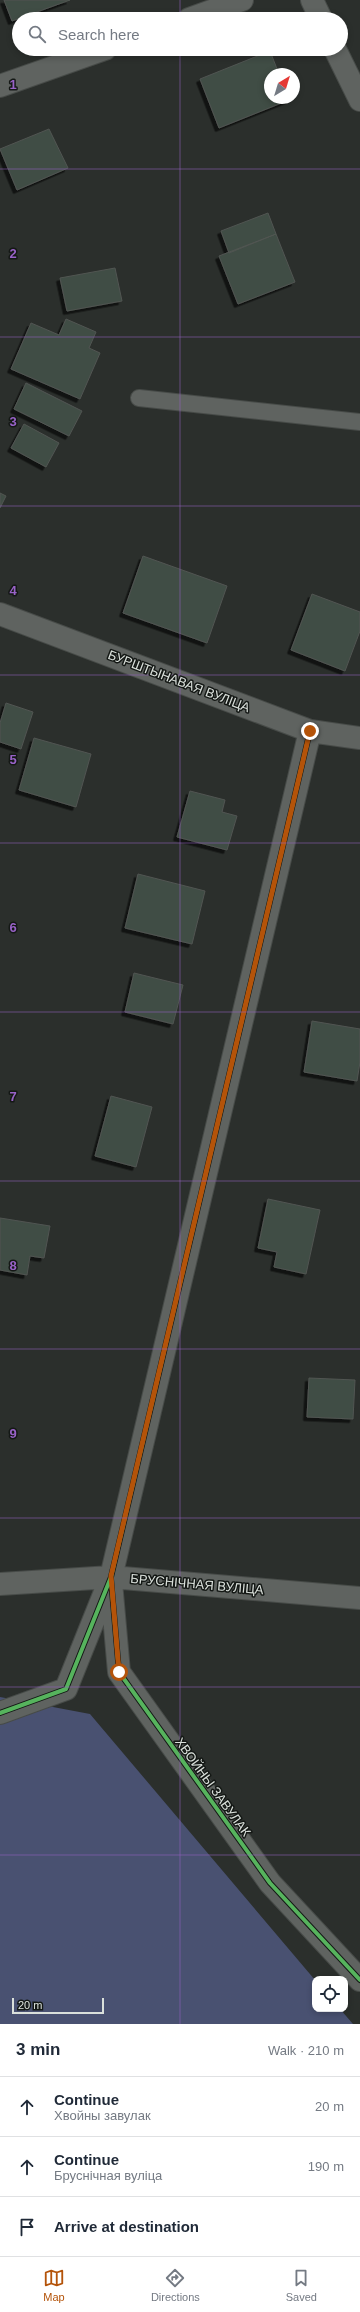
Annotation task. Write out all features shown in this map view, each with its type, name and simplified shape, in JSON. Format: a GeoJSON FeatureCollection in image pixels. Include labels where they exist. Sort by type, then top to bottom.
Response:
{"type":"FeatureCollection","features":[{"type":"Feature","properties":{"kind":"street"},"geometry":{"type":"LineString","coordinates":[[209,12],[242,0]]}},
{"type":"Feature","properties":{"kind":"street"},"geometry":{"type":"LineString","coordinates":[[312,0],[318,12]]}},
{"type":"Feature","properties":{"kind":"street"},"geometry":{"type":"LineString","coordinates":[[0,86],[85,56]]}},
{"type":"Feature","properties":{"kind":"street"},"geometry":{"type":"LineString","coordinates":[[338,56],[360,100]]}},
{"type":"Feature","properties":{"kind":"street","name":"БУРШТЫНАВАЯ ВУЛІЦА"},"geometry":{"type":"LineString","coordinates":[[0,614],[310,731],[360,738]]}},
{"type":"Feature","properties":{"kind":"street","name":"БРУСНІЧНАЯ ВУЛІЦА"},"geometry":{"type":"LineString","coordinates":[[310,731],[111,1576],[360,1598]]}},
{"type":"Feature","properties":{"kind":"street"},"geometry":{"type":"LineString","coordinates":[[0,1584],[111,1576],[66,1689],[0,1713]]}},
{"type":"Feature","properties":{"kind":"street","name":"ХВОЙНЫ ЗАВУЛАК"},"geometry":{"type":"LineString","coordinates":[[111,1576],[119,1672],[270,1883],[360,1980]]}},
{"type":"Feature","properties":{"kind":"lane"},"geometry":{"type":"LineString","coordinates":[[139,398],[360,422]]}},
{"type":"Feature","properties":{"kind":"shaded area"},"geometry":{"type":"Polygon","coordinates":[[[0,1697],[90,1714],[312,1976],[312,2012],[343,2012],[353,2024],[0,2024],[0,1697]]]}},
{"type":"Feature","properties":{"kind":"building"},"geometry":{"type":"Polygon","coordinates":[[[4,0],[70,0],[37,12],[12,12],[12,21],[4,0]]]}},
{"type":"Feature","properties":{"kind":"building"},"geometry":{"type":"Polygon","coordinates":[[[258,56],[272,56],[277,68],[264,68],[264,104],[279,104],[219,128],[200,79],[258,56]]]}},
{"type":"Feature","properties":{"kind":"building"},"geometry":{"type":"Polygon","coordinates":[[[49,129],[68,168],[17,190],[0,149],[49,129]]]}},
{"type":"Feature","properties":{"kind":"building"},"geometry":{"type":"Polygon","coordinates":[[[268,213],[276,234],[229,253],[221,231],[268,213]]]}},
{"type":"Feature","properties":{"kind":"building"},"geometry":{"type":"Polygon","coordinates":[[[276,234],[295,282],[238,304],[219,256],[276,234]]]}},
{"type":"Feature","properties":{"kind":"building"},"geometry":{"type":"Polygon","coordinates":[[[115,268],[122,301],[67,311],[60,278],[115,268]]]}},
{"type":"Feature","properties":{"kind":"building"},"geometry":{"type":"Polygon","coordinates":[[[66,319],[96,332],[89,348],[100,353],[80,399],[11,369],[31,323],[59,335],[66,319]]]}},
{"type":"Feature","properties":{"kind":"building"},"geometry":{"type":"Polygon","coordinates":[[[26,383],[82,411],[69,436],[14,409],[26,383]]]}},
{"type":"Feature","properties":{"kind":"building"},"geometry":{"type":"Polygon","coordinates":[[[24,424],[59,443],[46,467],[11,448],[24,424]]]}},
{"type":"Feature","properties":{"kind":"building"},"geometry":{"type":"Polygon","coordinates":[[[0,493],[6,496],[0,508],[0,493]]]}},
{"type":"Feature","properties":{"kind":"building"},"geometry":{"type":"Polygon","coordinates":[[[143,556],[227,586],[207,643],[123,613],[143,556]]]}},
{"type":"Feature","properties":{"kind":"building"},"geometry":{"type":"Polygon","coordinates":[[[312,594],[360,612],[360,631],[345,671],[291,650],[312,594]]]}},
{"type":"Feature","properties":{"kind":"building"},"geometry":{"type":"Polygon","coordinates":[[[6,703],[33,712],[21,749],[0,742],[0,723],[6,703]]]}},
{"type":"Feature","properties":{"kind":"building"},"geometry":{"type":"Polygon","coordinates":[[[34,738],[91,754],[76,807],[19,790],[34,738]]]}},
{"type":"Feature","properties":{"kind":"building"},"geometry":{"type":"Polygon","coordinates":[[[190,791],[225,800],[222,812],[237,816],[227,850],[177,837],[190,791]]]}},
{"type":"Feature","properties":{"kind":"building"},"geometry":{"type":"Polygon","coordinates":[[[138,874],[205,891],[192,944],[125,928],[138,874]]]}},
{"type":"Feature","properties":{"kind":"building"},"geometry":{"type":"Polygon","coordinates":[[[134,973],[183,985],[173,1024],[125,1012],[134,973]]]}},
{"type":"Feature","properties":{"kind":"building"},"geometry":{"type":"Polygon","coordinates":[[[312,1021],[360,1029],[360,1062],[357,1081],[304,1072],[312,1021]]]}},
{"type":"Feature","properties":{"kind":"building"},"geometry":{"type":"Polygon","coordinates":[[[111,1096],[152,1107],[136,1167],[95,1156],[111,1096]]]}},
{"type":"Feature","properties":{"kind":"building"},"geometry":{"type":"Polygon","coordinates":[[[268,1199],[320,1210],[306,1274],[274,1267],[277,1252],[258,1248],[268,1199]]]}},
{"type":"Feature","properties":{"kind":"building"},"geometry":{"type":"Polygon","coordinates":[[[0,1218],[50,1226],[44,1258],[30,1256],[27,1275],[0,1270],[0,1218]]]}},
{"type":"Feature","properties":{"kind":"building"},"geometry":{"type":"Polygon","coordinates":[[[309,1378],[355,1380],[353,1419],[307,1417],[309,1378]]]}},
{"type":"Feature","properties":{"kind":"cycle path"},"geometry":{"type":"LineString","coordinates":[[0,1713],[66,1689],[111,1577],[310,731]]}},
{"type":"Feature","properties":{"kind":"cycle path"},"geometry":{"type":"LineString","coordinates":[[111,1579],[119,1672],[270,1883],[360,1980]]}},
{"type":"Feature","properties":{"kind":"route"},"geometry":{"type":"LineString","coordinates":[[119,1672],[111,1576],[310,731]]}}]}
